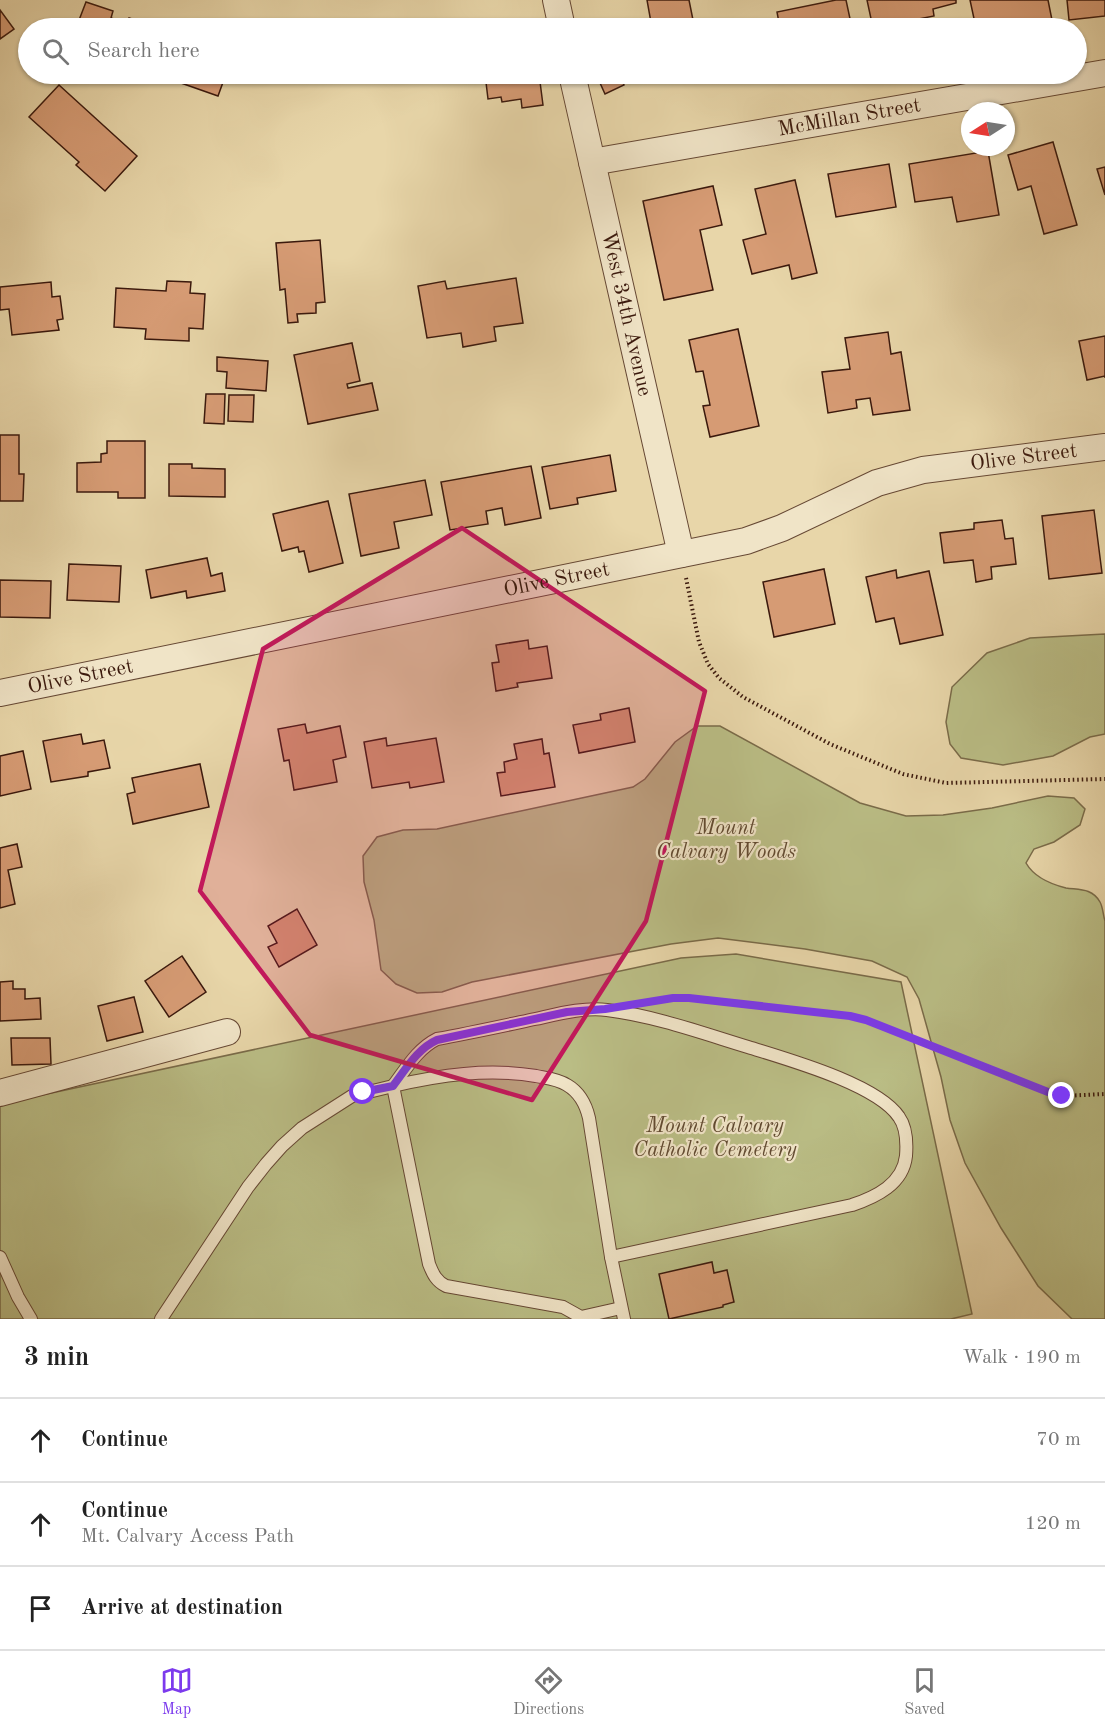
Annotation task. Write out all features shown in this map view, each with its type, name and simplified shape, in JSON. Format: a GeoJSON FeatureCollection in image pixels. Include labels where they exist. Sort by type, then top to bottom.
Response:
{"type":"FeatureCollection","features":[{"type":"Feature","properties":{"kind":"street"},"geometry":{"type":"LineString","coordinates":[[556,0],[560,18]]}},
{"type":"Feature","properties":{"kind":"street","name":"McMillan Street"},"geometry":{"type":"LineString","coordinates":[[1087,76],[1105,73]]}},
{"type":"Feature","properties":{"kind":"street","name":"West 34th Avenue"},"geometry":{"type":"LineString","coordinates":[[574,84],[681,554]]}},
{"type":"Feature","properties":{"kind":"street","name":"McMillan Street"},"geometry":{"type":"LineString","coordinates":[[592,162],[1042,84]]}},
{"type":"Feature","properties":{"kind":"street","name":"Olive Street"},"geometry":{"type":"LineString","coordinates":[[0,693],[746,541],[764,536],[877,483],[923,470],[1105,447]]}},
{"type":"Feature","properties":{"kind":"street"},"geometry":{"type":"LineString","coordinates":[[0,1093],[226,1032]]}},
{"type":"Feature","properties":{"kind":"lane"},"geometry":{"type":"LineString","coordinates":[[161,1319],[248,1187],[282,1146],[302,1128],[352,1096],[393,1086],[427,1078],[502,1073],[547,1078],[560,1082],[575,1091],[586,1108],[589,1118],[611,1257],[622,1314],[581,1317],[563,1307],[446,1286],[435,1277],[429,1264],[393,1086],[426,1044],[437,1040],[567,1012],[605,1009],[675,1024],[812,1068],[850,1083],[888,1105],[899,1116],[905,1128],[907,1147],[905,1164],[898,1178],[883,1191],[867,1200],[611,1257]]}},
{"type":"Feature","properties":{"kind":"lane"},"geometry":{"type":"LineString","coordinates":[[0,1257],[18,1297],[32,1319]]}},
{"type":"Feature","properties":{"kind":"path"},"geometry":{"type":"LineString","coordinates":[[681,554],[699,642],[708,664],[719,678],[743,697],[830,744],[903,774],[946,783],[1105,779]]}},
{"type":"Feature","properties":{"kind":"path"},"geometry":{"type":"LineString","coordinates":[[655,1000],[689,998],[850,1016],[878,1024],[1048,1092],[1062,1096],[1105,1094]]}},
{"type":"Feature","properties":{"kind":"highlighted area"},"geometry":{"type":"Polygon","coordinates":[[[462,528],[705,691],[646,921],[532,1100],[310,1035],[200,891],[263,649],[462,528]]]}},
{"type":"Feature","properties":{"kind":"green space"},"geometry":{"type":"Polygon","coordinates":[[[1105,634],[1105,734],[1090,737],[1053,756],[1003,765],[961,758],[950,744],[946,722],[952,687],[987,653],[1030,638],[1105,634]]]}},
{"type":"Feature","properties":{"kind":"green space","name":"Mount Calvary Woods"},"geometry":{"type":"Polygon","coordinates":[[[697,726],[720,726],[860,803],[906,816],[943,815],[992,808],[1048,796],[1074,798],[1085,809],[1080,825],[1054,842],[1034,849],[1026,863],[1033,872],[1048,882],[1066,888],[1085,890],[1093,894],[1101,904],[1105,921],[1105,1319],[1072,1319],[1038,1286],[1001,1228],[965,1163],[950,1120],[941,1077],[919,999],[907,977],[872,961],[805,949],[718,938],[671,944],[472,982],[442,992],[417,993],[396,984],[381,970],[374,920],[364,882],[363,856],[377,837],[403,830],[437,829],[633,787],[645,779],[675,742],[697,726]]]}},
{"type":"Feature","properties":{"kind":"green space","name":"Mount Calvary Catholic Cemetery"},"geometry":{"type":"Polygon","coordinates":[[[736,954],[901,982],[972,1314],[951,1319],[0,1319],[0,1104],[681,958],[736,954]]]}},
{"type":"Feature","properties":{"kind":"building"},"geometry":{"type":"Polygon","coordinates":[[[647,0],[689,0],[693,18],[650,18],[647,0]]]}},
{"type":"Feature","properties":{"kind":"building"},"geometry":{"type":"Polygon","coordinates":[[[846,0],[850,18],[778,18],[777,12],[846,0]]]}},
{"type":"Feature","properties":{"kind":"building"},"geometry":{"type":"Polygon","coordinates":[[[867,0],[956,0],[956,3],[933,9],[934,16],[871,18],[867,0]]]}},
{"type":"Feature","properties":{"kind":"building"},"geometry":{"type":"Polygon","coordinates":[[[970,0],[1048,0],[1052,18],[974,18],[970,0]]]}},
{"type":"Feature","properties":{"kind":"building"},"geometry":{"type":"Polygon","coordinates":[[[1067,0],[1105,0],[1105,16],[1069,18],[1067,0]]]}},
{"type":"Feature","properties":{"kind":"building"},"geometry":{"type":"Polygon","coordinates":[[[86,2],[113,11],[111,18],[80,18],[86,2]]]}},
{"type":"Feature","properties":{"kind":"building"},"geometry":{"type":"Polygon","coordinates":[[[0,10],[14,29],[0,39],[0,10]]]}},
{"type":"Feature","properties":{"kind":"building"},"geometry":{"type":"Polygon","coordinates":[[[184,84],[222,84],[218,96],[184,84]]]}},
{"type":"Feature","properties":{"kind":"building"},"geometry":{"type":"Polygon","coordinates":[[[486,84],[540,84],[543,105],[522,108],[521,99],[502,102],[501,97],[488,99],[486,84]]]}},
{"type":"Feature","properties":{"kind":"building"},"geometry":{"type":"Polygon","coordinates":[[[600,84],[624,84],[624,85],[605,94],[600,84]]]}},
{"type":"Feature","properties":{"kind":"building"},"geometry":{"type":"Polygon","coordinates":[[[59,85],[137,156],[105,191],[76,165],[79,162],[29,117],[59,85]]]}},
{"type":"Feature","properties":{"kind":"building"},"geometry":{"type":"Polygon","coordinates":[[[1053,142],[1077,225],[1044,234],[1031,186],[1018,190],[1008,156],[1015,156],[1015,153],[1053,142]]]}},
{"type":"Feature","properties":{"kind":"building"},"geometry":{"type":"Polygon","coordinates":[[[961,155],[989,156],[999,215],[957,222],[952,197],[915,202],[909,164],[961,155]]]}},
{"type":"Feature","properties":{"kind":"building"},"geometry":{"type":"Polygon","coordinates":[[[889,164],[896,207],[836,217],[828,174],[889,164]]]}},
{"type":"Feature","properties":{"kind":"building"},"geometry":{"type":"Polygon","coordinates":[[[1105,167],[1105,195],[1097,169],[1105,167]]]}},
{"type":"Feature","properties":{"kind":"building"},"geometry":{"type":"Polygon","coordinates":[[[795,180],[817,273],[792,279],[789,265],[752,274],[743,240],[766,234],[755,189],[795,180]]]}},
{"type":"Feature","properties":{"kind":"building"},"geometry":{"type":"Polygon","coordinates":[[[713,186],[722,225],[700,230],[713,290],[664,300],[643,201],[713,186]]]}},
{"type":"Feature","properties":{"kind":"building"},"geometry":{"type":"Polygon","coordinates":[[[320,240],[325,302],[316,303],[316,313],[297,314],[298,322],[288,323],[285,289],[280,290],[276,243],[320,240]]]}},
{"type":"Feature","properties":{"kind":"building"},"geometry":{"type":"Polygon","coordinates":[[[516,278],[523,323],[494,327],[496,341],[463,347],[461,333],[427,338],[418,286],[445,281],[447,289],[516,278]]]}},
{"type":"Feature","properties":{"kind":"building"},"geometry":{"type":"Polygon","coordinates":[[[167,281],[191,282],[190,293],[205,294],[203,329],[189,328],[189,341],[145,339],[146,329],[114,327],[116,288],[166,291],[167,281]]]}},
{"type":"Feature","properties":{"kind":"building"},"geometry":{"type":"Polygon","coordinates":[[[51,282],[52,297],[60,296],[63,319],[57,320],[59,330],[12,335],[9,309],[0,310],[0,287],[51,282]]]}},
{"type":"Feature","properties":{"kind":"building"},"geometry":{"type":"Polygon","coordinates":[[[738,329],[759,426],[710,437],[703,406],[710,405],[703,371],[696,372],[689,340],[738,329]]]}},
{"type":"Feature","properties":{"kind":"building"},"geometry":{"type":"Polygon","coordinates":[[[888,332],[891,354],[901,352],[910,410],[873,415],[870,398],[856,400],[857,408],[828,413],[822,372],[850,369],[845,338],[888,332]]]}},
{"type":"Feature","properties":{"kind":"building"},"geometry":{"type":"Polygon","coordinates":[[[1105,336],[1105,376],[1087,380],[1079,341],[1105,336]]]}},
{"type":"Feature","properties":{"kind":"building"},"geometry":{"type":"Polygon","coordinates":[[[352,343],[360,381],[347,384],[348,388],[372,383],[378,410],[308,424],[294,355],[352,343]]]}},
{"type":"Feature","properties":{"kind":"building"},"geometry":{"type":"Polygon","coordinates":[[[217,357],[268,361],[266,391],[226,388],[227,372],[217,371],[217,357]]]}},
{"type":"Feature","properties":{"kind":"building"},"geometry":{"type":"Polygon","coordinates":[[[206,394],[225,394],[224,424],[204,423],[206,394]]]}},
{"type":"Feature","properties":{"kind":"building"},"geometry":{"type":"Polygon","coordinates":[[[229,395],[254,395],[253,422],[228,421],[229,395]]]}},
{"type":"Feature","properties":{"kind":"building"},"geometry":{"type":"Polygon","coordinates":[[[0,435],[19,435],[19,474],[24,474],[23,501],[0,501],[0,435]]]}},
{"type":"Feature","properties":{"kind":"building"},"geometry":{"type":"Polygon","coordinates":[[[107,441],[145,441],[145,498],[118,498],[118,492],[77,492],[77,463],[101,462],[101,454],[107,453],[107,441]]]}},
{"type":"Feature","properties":{"kind":"building"},"geometry":{"type":"Polygon","coordinates":[[[610,455],[616,491],[577,498],[578,504],[550,509],[542,467],[610,455]]]}},
{"type":"Feature","properties":{"kind":"building"},"geometry":{"type":"Polygon","coordinates":[[[169,464],[192,464],[192,468],[225,469],[225,497],[169,496],[169,464]]]}},
{"type":"Feature","properties":{"kind":"building"},"geometry":{"type":"Polygon","coordinates":[[[531,466],[541,518],[505,525],[502,508],[486,511],[488,524],[450,530],[441,482],[531,466]]]}},
{"type":"Feature","properties":{"kind":"building"},"geometry":{"type":"Polygon","coordinates":[[[425,480],[432,515],[394,522],[399,548],[361,556],[349,494],[425,480]]]}},
{"type":"Feature","properties":{"kind":"building"},"geometry":{"type":"Polygon","coordinates":[[[328,501],[343,563],[309,572],[304,551],[299,552],[298,547],[282,551],[273,514],[328,501]]]}},
{"type":"Feature","properties":{"kind":"building"},"geometry":{"type":"Polygon","coordinates":[[[1094,510],[1102,573],[1049,579],[1042,516],[1094,510]]]}},
{"type":"Feature","properties":{"kind":"building"},"geometry":{"type":"Polygon","coordinates":[[[1002,520],[1005,539],[1013,538],[1016,564],[991,567],[992,579],[976,582],[973,560],[944,563],[940,533],[974,529],[974,523],[1002,520]]]}},
{"type":"Feature","properties":{"kind":"building"},"geometry":{"type":"Polygon","coordinates":[[[207,558],[211,576],[222,573],[225,591],[187,598],[186,591],[151,598],[146,570],[207,558]]]}},
{"type":"Feature","properties":{"kind":"building"},"geometry":{"type":"Polygon","coordinates":[[[69,564],[121,566],[119,602],[67,600],[69,564]]]}},
{"type":"Feature","properties":{"kind":"building"},"geometry":{"type":"Polygon","coordinates":[[[824,569],[835,624],[774,637],[763,582],[824,569]]]}},
{"type":"Feature","properties":{"kind":"building"},"geometry":{"type":"Polygon","coordinates":[[[896,570],[897,578],[929,571],[943,635],[900,644],[894,618],[876,622],[866,577],[896,570]]]}},
{"type":"Feature","properties":{"kind":"building"},"geometry":{"type":"Polygon","coordinates":[[[0,580],[51,581],[50,618],[0,617],[0,580]]]}},
{"type":"Feature","properties":{"kind":"building"},"geometry":{"type":"Polygon","coordinates":[[[528,640],[529,649],[547,646],[552,678],[517,683],[518,687],[496,691],[492,663],[499,662],[496,645],[528,640]]]}},
{"type":"Feature","properties":{"kind":"building"},"geometry":{"type":"Polygon","coordinates":[[[629,708],[635,742],[579,753],[573,725],[601,720],[600,714],[629,708]]]}},
{"type":"Feature","properties":{"kind":"building"},"geometry":{"type":"Polygon","coordinates":[[[305,724],[307,733],[340,726],[346,757],[333,760],[337,782],[294,790],[289,760],[284,761],[278,729],[305,724]]]}},
{"type":"Feature","properties":{"kind":"building"},"geometry":{"type":"Polygon","coordinates":[[[81,734],[83,744],[104,740],[110,768],[88,772],[88,776],[51,782],[43,741],[81,734]]]}},
{"type":"Feature","properties":{"kind":"building"},"geometry":{"type":"Polygon","coordinates":[[[386,738],[387,746],[436,738],[444,782],[410,788],[409,782],[372,788],[364,742],[386,738]]]}},
{"type":"Feature","properties":{"kind":"building"},"geometry":{"type":"Polygon","coordinates":[[[542,739],[544,754],[549,753],[555,787],[501,796],[497,773],[505,772],[504,762],[517,759],[514,744],[542,739]]]}},
{"type":"Feature","properties":{"kind":"building"},"geometry":{"type":"Polygon","coordinates":[[[23,751],[31,789],[0,796],[0,756],[23,751]]]}},
{"type":"Feature","properties":{"kind":"building"},"geometry":{"type":"Polygon","coordinates":[[[200,764],[209,807],[133,824],[127,794],[135,792],[132,778],[200,764]]]}},
{"type":"Feature","properties":{"kind":"building"},"geometry":{"type":"Polygon","coordinates":[[[17,844],[22,867],[8,870],[15,904],[0,908],[0,848],[17,844]]]}},
{"type":"Feature","properties":{"kind":"building"},"geometry":{"type":"Polygon","coordinates":[[[297,909],[317,945],[279,967],[268,947],[277,943],[268,926],[297,909]]]}},
{"type":"Feature","properties":{"kind":"building"},"geometry":{"type":"Polygon","coordinates":[[[182,956],[206,992],[169,1017],[145,981],[182,956]]]}},
{"type":"Feature","properties":{"kind":"building"},"geometry":{"type":"Polygon","coordinates":[[[13,981],[13,989],[25,989],[25,999],[40,998],[41,1019],[0,1021],[0,982],[13,981]]]}},
{"type":"Feature","properties":{"kind":"building"},"geometry":{"type":"Polygon","coordinates":[[[134,997],[143,1032],[107,1041],[98,1006],[134,997]]]}},
{"type":"Feature","properties":{"kind":"building"},"geometry":{"type":"Polygon","coordinates":[[[11,1038],[50,1038],[51,1064],[12,1065],[11,1038]]]}},
{"type":"Feature","properties":{"kind":"building"},"geometry":{"type":"Polygon","coordinates":[[[712,1262],[714,1273],[727,1270],[734,1302],[723,1305],[723,1307],[669,1319],[659,1274],[712,1262]]]}},
{"type":"Feature","properties":{"kind":"route"},"geometry":{"type":"LineString","coordinates":[[363,1092],[393,1086],[426,1044],[437,1040],[567,1012],[605,1009],[655,1000],[689,998],[850,1016],[866,1020],[1062,1096]]}}]}
